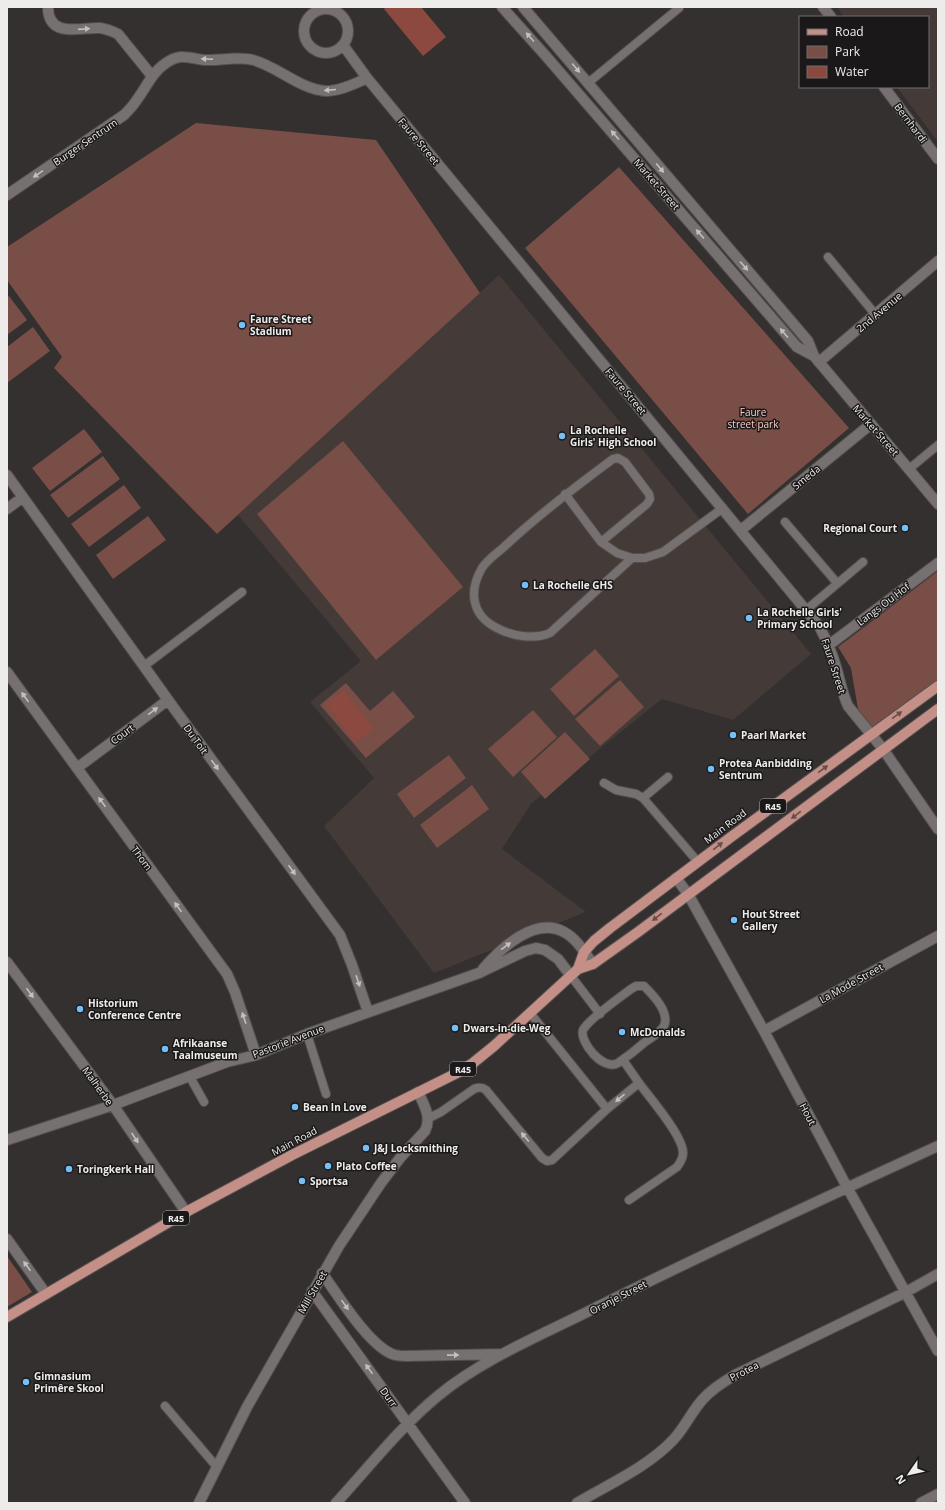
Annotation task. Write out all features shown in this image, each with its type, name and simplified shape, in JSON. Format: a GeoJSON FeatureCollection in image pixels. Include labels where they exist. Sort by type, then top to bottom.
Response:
{"type":"FeatureCollection","features":[{"type":"Feature","properties":{"kind":"main road","name":"Main Road"},"geometry":{"type":"LineString","coordinates":[[575,973],[584,952],[610,928],[938,686]]}},
{"type":"Feature","properties":{"kind":"main road","name":"Main Road"},"geometry":{"type":"LineString","coordinates":[[7,1318],[186,1212],[292,1155],[438,1083],[473,1063],[575,973],[593,964],[789,821],[938,709]]}},
{"type":"Feature","properties":{"kind":"street"},"geometry":{"type":"LineString","coordinates":[[48,7],[48,12],[52,21],[58,27],[65,30],[101,28],[118,34],[152,76]]}},
{"type":"Feature","properties":{"kind":"street","name":"Market Street"},"geometry":{"type":"LineString","coordinates":[[502,7],[545,54],[797,348],[817,359]]}},
{"type":"Feature","properties":{"kind":"street","name":"Market Street"},"geometry":{"type":"LineString","coordinates":[[523,7],[808,341],[817,359],[938,504]]}},
{"type":"Feature","properties":{"kind":"street"},"geometry":{"type":"LineString","coordinates":[[823,7],[830,16]]}},
{"type":"Feature","properties":{"kind":"street"},"geometry":{"type":"LineString","coordinates":[[323,8],[332,9],[339,13],[345,20],[348,28],[348,37],[344,45],[337,51],[328,53],[320,53],[312,49],[306,42],[303,34],[304,25],[308,17],[314,11],[323,8]]}},
{"type":"Feature","properties":{"kind":"street","name":"Faure Street"},"geometry":{"type":"LineString","coordinates":[[344,45],[367,78],[819,626],[829,645],[848,706],[883,749],[938,829]]}},
{"type":"Feature","properties":{"kind":"street","name":"Burger Sentrum"},"geometry":{"type":"LineString","coordinates":[[7,195],[124,115],[136,102],[152,76],[165,64],[176,57],[205,60],[232,58],[251,60],[269,66],[303,84],[322,90],[334,90],[367,78]]}},
{"type":"Feature","properties":{"kind":"street","name":"Bernhardi"},"geometry":{"type":"LineString","coordinates":[[885,88],[938,159]]}},
{"type":"Feature","properties":{"kind":"street","name":"2nd Avenue"},"geometry":{"type":"LineString","coordinates":[[817,359],[875,314],[938,261]]}},
{"type":"Feature","properties":{"kind":"street","name":"Smeda"},"geometry":{"type":"LineString","coordinates":[[741,530],[871,424]]}},
{"type":"Feature","properties":{"kind":"street","name":"Du Toit"},"geometry":{"type":"LineString","coordinates":[[7,475],[168,700],[340,935],[368,1012]]}},
{"type":"Feature","properties":{"kind":"street"},"geometry":{"type":"LineString","coordinates":[[7,510],[23,497]]}},
{"type":"Feature","properties":{"kind":"street","name":"Langs Ou Hof"},"geometry":{"type":"LineString","coordinates":[[829,645],[938,563]]}},
{"type":"Feature","properties":{"kind":"street","name":"Thom"},"geometry":{"type":"LineString","coordinates":[[7,672],[227,974],[235,992],[256,1055]]}},
{"type":"Feature","properties":{"kind":"street","name":"Court"},"geometry":{"type":"LineString","coordinates":[[77,768],[168,700]]}},
{"type":"Feature","properties":{"kind":"street","name":"Hout"},"geometry":{"type":"LineString","coordinates":[[676,878],[688,894],[764,1031],[847,1187],[938,1351]]}},
{"type":"Feature","properties":{"kind":"street","name":"Pastorie Avenue"},"geometry":{"type":"LineString","coordinates":[[478,973],[495,954],[506,945],[520,936],[546,927],[555,928],[565,932],[573,938],[593,964]]}},
{"type":"Feature","properties":{"kind":"street","name":"La Mode Street"},"geometry":{"type":"LineString","coordinates":[[764,1031],[938,936]]}},
{"type":"Feature","properties":{"kind":"street","name":"Pastorie Avenue"},"geometry":{"type":"LineString","coordinates":[[7,1140],[113,1105],[227,1062],[256,1055],[307,1034],[478,973],[515,955],[536,948],[545,950],[575,973]]}},
{"type":"Feature","properties":{"kind":"street","name":"Malherbe"},"geometry":{"type":"LineString","coordinates":[[7,962],[113,1105],[186,1212]]}},
{"type":"Feature","properties":{"kind":"street"},"geometry":{"type":"LineString","coordinates":[[418,1092],[429,1118]]}},
{"type":"Feature","properties":{"kind":"street","name":"Mill Street"},"geometry":{"type":"LineString","coordinates":[[199,1503],[247,1406],[322,1273],[381,1183],[400,1158],[425,1131],[429,1118]]}},
{"type":"Feature","properties":{"kind":"street","name":"Oranje Street"},"geometry":{"type":"LineString","coordinates":[[336,1503],[408,1424],[439,1395],[462,1378],[503,1354],[667,1272],[938,1146]]}},
{"type":"Feature","properties":{"kind":"street"},"geometry":{"type":"LineString","coordinates":[[7,1239],[46,1294]]}},
{"type":"Feature","properties":{"kind":"street"},"geometry":{"type":"LineString","coordinates":[[322,1273],[361,1326],[383,1348],[395,1355],[503,1354]]}},
{"type":"Feature","properties":{"kind":"street","name":"Protea"},"geometry":{"type":"LineString","coordinates":[[577,1503],[638,1467],[663,1449],[675,1438],[703,1399],[717,1385],[906,1292],[938,1274]]}},
{"type":"Feature","properties":{"kind":"street","name":"Durr"},"geometry":{"type":"LineString","coordinates":[[312,1291],[465,1503]]}},
{"type":"Feature","properties":{"kind":"street"},"geometry":{"type":"LineString","coordinates":[[921,1503],[938,1494]]}},
{"type":"Feature","properties":{"kind":"lane"},"geometry":{"type":"LineString","coordinates":[[588,83],[679,8]]}},
{"type":"Feature","properties":{"kind":"lane"},"geometry":{"type":"LineString","coordinates":[[828,257],[875,314]]}},
{"type":"Feature","properties":{"kind":"lane"},"geometry":{"type":"LineString","coordinates":[[909,469],[938,445]]}},
{"type":"Feature","properties":{"kind":"lane"},"geometry":{"type":"LineString","coordinates":[[601,542],[647,504],[650,499],[649,494],[625,462],[618,458],[613,459],[565,494],[524,527],[483,566],[475,583],[473,597],[478,610],[486,622],[504,632],[529,637],[542,636],[550,633],[632,558]]}},
{"type":"Feature","properties":{"kind":"lane"},"geometry":{"type":"LineString","coordinates":[[565,494],[601,542],[617,553],[632,558],[645,558],[663,552],[723,508]]}},
{"type":"Feature","properties":{"kind":"lane"},"geometry":{"type":"LineString","coordinates":[[785,522],[837,583]]}},
{"type":"Feature","properties":{"kind":"lane"},"geometry":{"type":"LineString","coordinates":[[806,610],[862,562]]}},
{"type":"Feature","properties":{"kind":"lane"},"geometry":{"type":"LineString","coordinates":[[144,666],[242,592]]}},
{"type":"Feature","properties":{"kind":"lane"},"geometry":{"type":"LineString","coordinates":[[643,798],[668,777]]}},
{"type":"Feature","properties":{"kind":"lane"},"geometry":{"type":"LineString","coordinates":[[604,783],[616,790],[636,794],[643,798],[698,862]]}},
{"type":"Feature","properties":{"kind":"lane"},"geometry":{"type":"LineString","coordinates":[[575,973],[600,1014]]}},
{"type":"Feature","properties":{"kind":"lane"},"geometry":{"type":"LineString","coordinates":[[644,986],[662,1009],[665,1017],[664,1025],[623,1060],[615,1065],[603,1063],[594,1055],[583,1038],[582,1032],[585,1026],[631,989],[644,986]]}},
{"type":"Feature","properties":{"kind":"lane"},"geometry":{"type":"LineString","coordinates":[[530,1013],[607,1109]]}},
{"type":"Feature","properties":{"kind":"lane"},"geometry":{"type":"LineString","coordinates":[[307,1034],[326,1094]]}},
{"type":"Feature","properties":{"kind":"lane"},"geometry":{"type":"LineString","coordinates":[[623,1060],[676,1134],[682,1145],[683,1153],[678,1167],[629,1200]]}},
{"type":"Feature","properties":{"kind":"lane"},"geometry":{"type":"LineString","coordinates":[[190,1077],[204,1102]]}},
{"type":"Feature","properties":{"kind":"lane"},"geometry":{"type":"LineString","coordinates":[[429,1118],[441,1112],[474,1089],[482,1087],[542,1158],[549,1161],[552,1160],[607,1109],[639,1083]]}},
{"type":"Feature","properties":{"kind":"lane"},"geometry":{"type":"LineString","coordinates":[[165,1406],[216,1466]]}},
{"type":"Feature","properties":{"kind":"shaded area"},"geometry":{"type":"Polygon","coordinates":[[[837,7],[938,7],[938,142],[898,88],[929,88],[929,16],[843,16],[837,7]]]}},
{"type":"Feature","properties":{"kind":"shaded area","name":"La Rochelle GHS"},"geometry":{"type":"Polygon","coordinates":[[[499,275],[811,654],[733,720],[662,699],[531,804],[502,849],[586,912],[434,973],[324,826],[374,778],[310,702],[361,661],[238,515],[499,275]]]}},
{"type":"Feature","properties":{"kind":"green space","name":"Faure Street Stadium"},"geometry":{"type":"Polygon","coordinates":[[[196,123],[376,140],[480,293],[217,534],[54,368],[62,357],[7,280],[7,247],[196,123]]]}},
{"type":"Feature","properties":{"kind":"green space","name":"Faure street park"},"geometry":{"type":"Polygon","coordinates":[[[619,167],[849,428],[748,514],[525,248],[619,167]]]}},
{"type":"Feature","properties":{"kind":"green space"},"geometry":{"type":"Polygon","coordinates":[[[9,296],[27,320],[7,335],[7,298],[9,296]]]}},
{"type":"Feature","properties":{"kind":"green space"},"geometry":{"type":"Polygon","coordinates":[[[33,327],[50,351],[7,383],[7,347],[33,327]]]}},
{"type":"Feature","properties":{"kind":"green space"},"geometry":{"type":"Polygon","coordinates":[[[84,429],[102,452],[50,491],[32,468],[84,429]]]}},
{"type":"Feature","properties":{"kind":"green space"},"geometry":{"type":"Polygon","coordinates":[[[343,441],[463,587],[376,660],[257,514],[343,441]]]}},
{"type":"Feature","properties":{"kind":"green space"},"geometry":{"type":"Polygon","coordinates":[[[103,456],[120,479],[68,518],[50,495],[103,456]]]}},
{"type":"Feature","properties":{"kind":"green space"},"geometry":{"type":"Polygon","coordinates":[[[124,485],[141,508],[89,547],[71,524],[124,485]]]}},
{"type":"Feature","properties":{"kind":"green space"},"geometry":{"type":"Polygon","coordinates":[[[148,516],[166,540],[113,579],[96,555],[148,516]]]}},
{"type":"Feature","properties":{"kind":"green space"},"geometry":{"type":"Polygon","coordinates":[[[938,571],[938,680],[872,732],[859,715],[851,668],[838,647],[938,571]]]}},
{"type":"Feature","properties":{"kind":"green space"},"geometry":{"type":"Polygon","coordinates":[[[595,649],[619,676],[574,716],[550,689],[595,649]]]}},
{"type":"Feature","properties":{"kind":"green space"},"geometry":{"type":"Polygon","coordinates":[[[620,680],[644,707],[600,746],[575,719],[620,680]]]}},
{"type":"Feature","properties":{"kind":"green space"},"geometry":{"type":"Polygon","coordinates":[[[346,683],[370,711],[393,691],[415,717],[366,758],[320,705],[346,683]]]}},
{"type":"Feature","properties":{"kind":"green space"},"geometry":{"type":"Polygon","coordinates":[[[533,710],[557,737],[513,777],[488,749],[533,710]]]}},
{"type":"Feature","properties":{"kind":"green space"},"geometry":{"type":"Polygon","coordinates":[[[565,732],[590,759],[545,799],[521,772],[565,732]]]}},
{"type":"Feature","properties":{"kind":"green space"},"geometry":{"type":"Polygon","coordinates":[[[449,755],[466,778],[414,818],[397,794],[449,755]]]}},
{"type":"Feature","properties":{"kind":"green space"},"geometry":{"type":"Polygon","coordinates":[[[472,785],[489,809],[437,848],[420,825],[472,785]]]}},
{"type":"Feature","properties":{"kind":"green space"},"geometry":{"type":"Polygon","coordinates":[[[7,1256],[32,1292],[7,1307],[7,1256]]]}},
{"type":"Feature","properties":{"kind":"water"},"geometry":{"type":"Polygon","coordinates":[[[386,7],[421,7],[446,37],[423,56],[384,9],[386,7]]]}},
{"type":"Feature","properties":{"kind":"water"},"geometry":{"type":"Polygon","coordinates":[[[344,690],[374,729],[355,743],[326,704],[344,690]]]}},
{"type":"Feature","properties":{"kind":"place","name":"Faure Street Stadium"},"geometry":{"type":"Point","coordinates":[242,325]}},
{"type":"Feature","properties":{"kind":"place","name":"La Rochelle Girls' High School"},"geometry":{"type":"Point","coordinates":[562,436]}},
{"type":"Feature","properties":{"kind":"place","name":"Regional Court"},"geometry":{"type":"Point","coordinates":[905,528]}},
{"type":"Feature","properties":{"kind":"place","name":"La Rochelle GHS"},"geometry":{"type":"Point","coordinates":[525,585]}},
{"type":"Feature","properties":{"kind":"place","name":"La Rochelle Girls' Primary School"},"geometry":{"type":"Point","coordinates":[749,618]}},
{"type":"Feature","properties":{"kind":"place","name":"Paarl Market"},"geometry":{"type":"Point","coordinates":[733,735]}},
{"type":"Feature","properties":{"kind":"place","name":"Protea Aanbidding Sentrum"},"geometry":{"type":"Point","coordinates":[711,769]}},
{"type":"Feature","properties":{"kind":"place","name":"Hout Street Gallery"},"geometry":{"type":"Point","coordinates":[734,920]}},
{"type":"Feature","properties":{"kind":"place","name":"Historium Conference Centre"},"geometry":{"type":"Point","coordinates":[80,1009]}},
{"type":"Feature","properties":{"kind":"place","name":"Dwars-in-die-Weg"},"geometry":{"type":"Point","coordinates":[455,1028]}},
{"type":"Feature","properties":{"kind":"place","name":"McDonalds"},"geometry":{"type":"Point","coordinates":[622,1032]}},
{"type":"Feature","properties":{"kind":"place","name":"Afrikaanse Taalmuseum"},"geometry":{"type":"Point","coordinates":[165,1049]}},
{"type":"Feature","properties":{"kind":"place","name":"Bean In Love"},"geometry":{"type":"Point","coordinates":[295,1107]}},
{"type":"Feature","properties":{"kind":"place","name":"J&J Locksmithing"},"geometry":{"type":"Point","coordinates":[366,1148]}},
{"type":"Feature","properties":{"kind":"place","name":"Plato Coffee"},"geometry":{"type":"Point","coordinates":[328,1166]}},
{"type":"Feature","properties":{"kind":"place","name":"Toringkerk Hall"},"geometry":{"type":"Point","coordinates":[69,1169]}},
{"type":"Feature","properties":{"kind":"place","name":"Sportsa"},"geometry":{"type":"Point","coordinates":[302,1181]}},
{"type":"Feature","properties":{"kind":"place","name":"Gimnasium Primêre Skool"},"geometry":{"type":"Point","coordinates":[26,1382]}}]}
